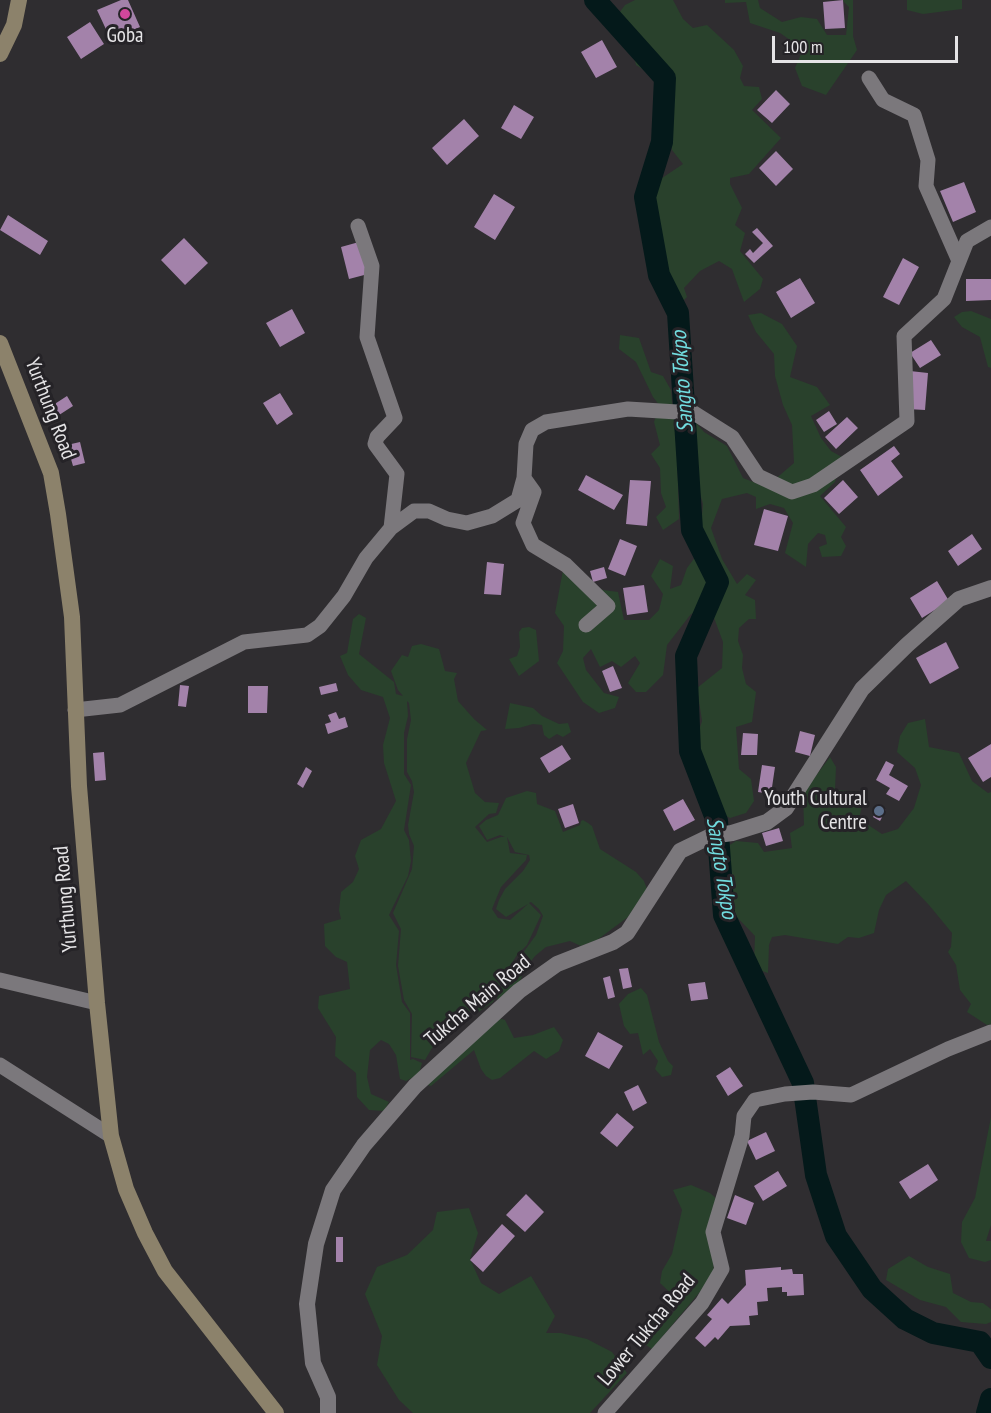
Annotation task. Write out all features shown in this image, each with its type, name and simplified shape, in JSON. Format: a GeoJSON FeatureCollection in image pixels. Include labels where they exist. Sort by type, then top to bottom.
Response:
{"type":"FeatureCollection","features":[{"type":"Feature","properties":{"kind":"main road"},"geometry":{"type":"LineString","coordinates":[[0,54],[14,25],[20,0]]}},
{"type":"Feature","properties":{"kind":"main road","name":"Yurthung Road"},"geometry":{"type":"LineString","coordinates":[[0,343],[51,473],[58,514],[72,617],[79,786],[97,1003],[111,1136],[126,1189],[165,1271],[276,1413]]}},
{"type":"Feature","properties":{"kind":"street"},"geometry":{"type":"LineString","coordinates":[[869,78],[883,100],[914,115],[928,160],[926,186],[959,261]]}},
{"type":"Feature","properties":{"kind":"street"},"geometry":{"type":"LineString","coordinates":[[358,226],[372,266],[367,337],[395,418],[377,437],[375,444],[398,474],[391,528]]}},
{"type":"Feature","properties":{"kind":"street"},"geometry":{"type":"LineString","coordinates":[[75,710],[120,705],[244,642],[307,635],[320,626],[344,597],[366,558],[391,528],[414,511],[429,511],[447,519],[467,523],[492,516],[518,500],[524,478],[526,444],[532,430],[546,422],[627,409],[694,413],[732,437],[758,476],[792,492],[813,485],[907,421],[904,336],[944,299],[968,241],[991,227]]}},
{"type":"Feature","properties":{"kind":"street"},"geometry":{"type":"LineString","coordinates":[[524,478],[534,492],[523,524],[533,545],[566,566],[608,606],[586,625]]}},
{"type":"Feature","properties":{"kind":"street","name":"Tukcha Main Road"},"geometry":{"type":"LineString","coordinates":[[328,1413],[328,1397],[313,1363],[308,1304],[316,1244],[333,1190],[364,1145],[415,1086],[519,991],[557,964],[613,942],[627,933],[680,851],[711,836],[732,833],[767,822],[786,808],[862,689],[907,645],[959,600],[991,588]]}},
{"type":"Feature","properties":{"kind":"street"},"geometry":{"type":"LineString","coordinates":[[0,980],[97,1003]]}},
{"type":"Feature","properties":{"kind":"street","name":"Lower Tukcha Road"},"geometry":{"type":"LineString","coordinates":[[605,1413],[702,1303],[722,1269],[713,1232],[742,1136],[744,1116],[755,1100],[785,1094],[813,1092],[851,1095],[948,1049],[991,1032]]}},
{"type":"Feature","properties":{"kind":"street"},"geometry":{"type":"LineString","coordinates":[[0,1065],[111,1136]]}},
{"type":"Feature","properties":{"kind":"green space"},"geometry":{"type":"Polygon","coordinates":[[[635,0],[673,0],[683,19],[693,28],[707,25],[734,50],[743,66],[740,78],[744,86],[759,87],[762,99],[752,110],[781,138],[749,174],[730,178],[730,184],[742,208],[735,225],[745,233],[740,251],[763,279],[760,289],[744,302],[732,269],[719,261],[700,271],[684,288],[687,297],[683,301],[665,277],[651,203],[662,178],[683,164],[672,150],[669,131],[674,90],[671,71],[655,77],[636,65],[633,52],[610,25],[625,5],[635,0]]]}},
{"type":"Feature","properties":{"kind":"green space"},"geometry":{"type":"Polygon","coordinates":[[[725,0],[758,0],[760,8],[782,22],[801,17],[817,19],[827,35],[846,35],[849,7],[842,0],[853,0],[853,36],[857,50],[826,95],[802,86],[795,68],[803,49],[780,33],[750,23],[746,2],[725,3],[725,0]]]}},
{"type":"Feature","properties":{"kind":"green space"},"geometry":{"type":"Polygon","coordinates":[[[907,0],[962,0],[962,9],[923,14],[907,10],[907,0]]]}},
{"type":"Feature","properties":{"kind":"green space"},"geometry":{"type":"Polygon","coordinates":[[[971,311],[991,319],[991,368],[988,367],[980,337],[962,327],[954,317],[962,312],[971,311]]]}},
{"type":"Feature","properties":{"kind":"green space"},"geometry":{"type":"Polygon","coordinates":[[[761,313],[782,324],[797,346],[790,377],[817,387],[830,405],[811,416],[821,438],[831,451],[842,457],[835,482],[820,496],[846,527],[841,537],[846,546],[841,556],[822,557],[819,547],[827,544],[825,535],[818,533],[808,544],[806,567],[785,553],[793,523],[784,508],[770,504],[756,509],[756,497],[747,493],[722,499],[711,528],[722,559],[737,584],[747,574],[756,580],[745,595],[755,600],[756,619],[749,619],[739,628],[738,641],[743,655],[742,668],[746,684],[756,692],[752,722],[736,727],[739,769],[751,779],[754,801],[746,813],[730,818],[719,812],[705,775],[696,740],[702,721],[697,688],[722,668],[723,642],[713,615],[699,612],[691,614],[667,645],[663,675],[646,692],[636,692],[628,683],[640,663],[635,656],[621,667],[612,661],[600,667],[591,649],[583,658],[586,670],[604,693],[619,697],[615,708],[599,713],[583,702],[557,663],[563,651],[564,626],[555,613],[563,570],[575,573],[603,590],[618,592],[624,620],[649,620],[659,610],[663,594],[651,576],[660,559],[673,566],[670,589],[681,585],[687,568],[705,544],[701,527],[703,504],[698,486],[696,464],[696,423],[704,432],[727,446],[743,478],[766,487],[794,463],[792,425],[783,405],[775,376],[774,354],[756,332],[748,315],[761,313]]]}},
{"type":"Feature","properties":{"kind":"green space"},"geometry":{"type":"Polygon","coordinates":[[[620,335],[639,338],[651,372],[663,376],[671,390],[677,453],[679,519],[663,530],[656,517],[666,507],[661,493],[660,468],[651,454],[660,445],[654,422],[660,406],[653,397],[636,362],[619,349],[620,335]]]}},
{"type":"Feature","properties":{"kind":"green space"},"geometry":{"type":"Polygon","coordinates":[[[359,614],[366,618],[359,654],[394,682],[396,694],[403,696],[398,690],[391,671],[402,655],[408,657],[412,646],[421,644],[439,649],[445,671],[457,673],[454,679],[458,701],[487,730],[481,731],[466,763],[475,793],[485,802],[499,803],[496,813],[489,814],[475,827],[487,842],[505,837],[500,835],[487,840],[479,826],[498,815],[506,798],[527,791],[536,793],[537,804],[555,811],[563,832],[580,825],[583,820],[588,823],[592,826],[600,849],[636,872],[644,881],[647,889],[628,917],[597,940],[581,946],[570,941],[546,947],[525,969],[518,986],[497,1000],[498,993],[509,972],[536,935],[543,916],[539,909],[531,902],[529,903],[541,915],[527,945],[506,972],[493,1002],[477,1013],[469,1011],[458,1019],[432,1048],[425,1060],[411,1057],[412,1014],[404,1000],[398,966],[401,929],[393,913],[412,869],[414,846],[408,825],[414,792],[407,772],[407,739],[411,720],[407,701],[404,774],[411,785],[404,830],[409,840],[411,861],[408,876],[389,915],[399,931],[396,965],[402,1002],[410,1013],[410,1060],[422,1063],[419,1074],[406,1081],[400,1079],[396,1055],[389,1044],[381,1040],[370,1050],[367,1077],[371,1094],[389,1102],[384,1111],[369,1110],[357,1097],[356,1073],[335,1056],[336,1037],[318,1008],[319,996],[350,989],[347,962],[336,957],[325,946],[324,924],[341,919],[339,910],[341,892],[353,882],[359,869],[355,856],[361,840],[381,829],[396,801],[384,763],[383,745],[390,718],[383,697],[361,690],[348,675],[340,656],[347,653],[353,619],[359,614]],[[507,837],[510,853],[527,855],[526,860],[501,887],[492,909],[498,918],[510,920],[528,904],[506,917],[496,909],[505,889],[523,871],[530,860],[529,855],[515,852],[507,837]]]}},
{"type":"Feature","properties":{"kind":"green space"},"geometry":{"type":"Polygon","coordinates":[[[529,627],[536,630],[539,661],[519,676],[509,659],[517,656],[520,647],[519,632],[522,628],[529,627]]]}},
{"type":"Feature","properties":{"kind":"green space"},"geometry":{"type":"Polygon","coordinates":[[[510,703],[533,708],[542,716],[559,724],[568,723],[571,732],[563,737],[557,734],[549,739],[544,735],[542,725],[533,724],[505,729],[510,703]]]}},
{"type":"Feature","properties":{"kind":"green space"},"geometry":{"type":"Polygon","coordinates":[[[925,719],[929,747],[959,753],[972,781],[988,793],[991,792],[991,1024],[987,1025],[967,1012],[971,1004],[960,990],[956,965],[948,952],[951,947],[952,933],[906,881],[886,895],[879,910],[874,933],[859,938],[848,937],[838,944],[785,935],[772,937],[769,945],[768,973],[759,970],[754,963],[755,936],[733,913],[731,865],[722,850],[736,841],[758,843],[764,852],[792,848],[790,833],[804,825],[803,793],[830,757],[836,767],[835,790],[865,792],[859,819],[882,834],[898,829],[914,808],[921,785],[915,768],[897,752],[900,736],[908,723],[925,719]]]}},
{"type":"Feature","properties":{"kind":"green space"},"geometry":{"type":"Polygon","coordinates":[[[641,988],[647,995],[659,1042],[673,1066],[671,1075],[662,1077],[655,1069],[658,1061],[650,1049],[643,1055],[638,1033],[630,1034],[624,1026],[619,1004],[628,994],[641,988]]]}},
{"type":"Feature","properties":{"kind":"green space"},"geometry":{"type":"Polygon","coordinates":[[[495,1017],[505,1020],[514,1038],[533,1035],[554,1027],[563,1040],[559,1051],[546,1059],[534,1051],[500,1078],[492,1080],[481,1069],[474,1050],[431,1086],[424,1084],[495,1017]]]}},
{"type":"Feature","properties":{"kind":"green space"},"geometry":{"type":"Polygon","coordinates":[[[991,1117],[991,1225],[986,1241],[991,1241],[991,1260],[985,1262],[969,1258],[961,1242],[962,1222],[975,1198],[991,1117]]]}},
{"type":"Feature","properties":{"kind":"green space"},"geometry":{"type":"Polygon","coordinates":[[[691,1185],[710,1193],[719,1201],[713,1256],[714,1275],[652,1349],[646,1345],[645,1325],[672,1314],[680,1302],[660,1283],[662,1271],[672,1254],[682,1210],[673,1190],[691,1185]]]}},
{"type":"Feature","properties":{"kind":"green space"},"geometry":{"type":"Polygon","coordinates":[[[469,1208],[478,1233],[470,1259],[481,1283],[499,1294],[531,1276],[555,1316],[546,1333],[561,1333],[587,1339],[612,1352],[627,1373],[590,1413],[413,1413],[399,1400],[377,1365],[382,1336],[365,1294],[377,1267],[407,1255],[433,1230],[437,1212],[469,1208]]]}},
{"type":"Feature","properties":{"kind":"green space"},"geometry":{"type":"Polygon","coordinates":[[[909,1256],[928,1267],[950,1274],[953,1293],[971,1302],[983,1303],[991,1309],[991,1322],[986,1324],[961,1322],[946,1307],[920,1300],[886,1280],[888,1269],[909,1256]]]}},
{"type":"Feature","properties":{"kind":"building"},"geometry":{"type":"Polygon","coordinates":[[[121,0],[128,0],[140,27],[111,40],[97,10],[121,0]]]}},
{"type":"Feature","properties":{"kind":"building"},"geometry":{"type":"Polygon","coordinates":[[[843,0],[845,28],[825,29],[823,2],[843,0]]]}},
{"type":"Feature","properties":{"kind":"building"},"geometry":{"type":"Polygon","coordinates":[[[90,22],[104,44],[81,59],[67,37],[90,22]]]}},
{"type":"Feature","properties":{"kind":"building"},"geometry":{"type":"Polygon","coordinates":[[[602,40],[617,67],[596,78],[581,52],[602,40]]]}},
{"type":"Feature","properties":{"kind":"building"},"geometry":{"type":"Polygon","coordinates":[[[776,90],[790,104],[772,123],[757,110],[776,90]]]}},
{"type":"Feature","properties":{"kind":"building"},"geometry":{"type":"Polygon","coordinates":[[[514,105],[534,117],[521,139],[501,128],[514,105]]]}},
{"type":"Feature","properties":{"kind":"building"},"geometry":{"type":"Polygon","coordinates":[[[464,119],[479,136],[447,165],[432,148],[464,119]]]}},
{"type":"Feature","properties":{"kind":"building"},"geometry":{"type":"Polygon","coordinates":[[[776,151],[793,169],[776,186],[759,168],[776,151]]]}},
{"type":"Feature","properties":{"kind":"building"},"geometry":{"type":"Polygon","coordinates":[[[964,182],[976,212],[953,222],[940,191],[964,182]]]}},
{"type":"Feature","properties":{"kind":"building"},"geometry":{"type":"Polygon","coordinates":[[[494,194],[515,207],[495,240],[474,227],[494,194]]]}},
{"type":"Feature","properties":{"kind":"building"},"geometry":{"type":"Polygon","coordinates":[[[8,215],[48,241],[40,255],[0,230],[8,215]]]}},
{"type":"Feature","properties":{"kind":"building"},"geometry":{"type":"Polygon","coordinates":[[[757,228],[773,246],[754,263],[745,254],[750,249],[753,253],[763,243],[752,232],[757,228]]]}},
{"type":"Feature","properties":{"kind":"building"},"geometry":{"type":"Polygon","coordinates":[[[184,238],[208,263],[185,285],[161,260],[184,238]]]}},
{"type":"Feature","properties":{"kind":"building"},"geometry":{"type":"Polygon","coordinates":[[[359,242],[368,274],[349,279],[341,247],[359,242]]]}},
{"type":"Feature","properties":{"kind":"building"},"geometry":{"type":"Polygon","coordinates":[[[903,258],[919,267],[899,305],[883,297],[903,258]]]}},
{"type":"Feature","properties":{"kind":"building"},"geometry":{"type":"Polygon","coordinates":[[[800,278],[815,303],[791,318],[776,292],[800,278]]]}},
{"type":"Feature","properties":{"kind":"building"},"geometry":{"type":"Polygon","coordinates":[[[966,279],[991,279],[991,300],[966,301],[966,279]]]}},
{"type":"Feature","properties":{"kind":"building"},"geometry":{"type":"Polygon","coordinates":[[[292,309],[305,333],[280,347],[266,323],[292,309]]]}},
{"type":"Feature","properties":{"kind":"building"},"geometry":{"type":"Polygon","coordinates":[[[931,340],[941,355],[920,368],[910,353],[931,340]]]}},
{"type":"Feature","properties":{"kind":"building"},"geometry":{"type":"Polygon","coordinates":[[[910,371],[928,373],[925,410],[907,409],[910,371]]]}},
{"type":"Feature","properties":{"kind":"building"},"geometry":{"type":"Polygon","coordinates":[[[280,393],[293,414],[277,425],[263,403],[280,393]]]}},
{"type":"Feature","properties":{"kind":"building"},"geometry":{"type":"Polygon","coordinates":[[[67,396],[73,406],[56,417],[50,407],[67,396]]]}},
{"type":"Feature","properties":{"kind":"building"},"geometry":{"type":"Polygon","coordinates":[[[829,411],[837,424],[824,432],[816,420],[829,411]]]}},
{"type":"Feature","properties":{"kind":"building"},"geometry":{"type":"Polygon","coordinates":[[[847,417],[858,428],[836,449],[825,437],[847,417]]]}},
{"type":"Feature","properties":{"kind":"building"},"geometry":{"type":"Polygon","coordinates":[[[80,442],[85,463],[73,466],[67,445],[80,442]]]}},
{"type":"Feature","properties":{"kind":"building"},"geometry":{"type":"Polygon","coordinates":[[[894,446],[900,454],[891,461],[903,477],[878,496],[860,470],[894,446]]]}},
{"type":"Feature","properties":{"kind":"building"},"geometry":{"type":"Polygon","coordinates":[[[586,475],[623,495],[614,510],[578,490],[586,475]]]}},
{"type":"Feature","properties":{"kind":"building"},"geometry":{"type":"Polygon","coordinates":[[[630,480],[651,481],[647,526],[626,524],[630,480]]]}},
{"type":"Feature","properties":{"kind":"building"},"geometry":{"type":"Polygon","coordinates":[[[843,480],[858,497],[839,514],[824,498],[843,480]]]}},
{"type":"Feature","properties":{"kind":"building"},"geometry":{"type":"Polygon","coordinates":[[[764,509],[788,516],[778,551],[754,545],[764,509]]]}},
{"type":"Feature","properties":{"kind":"building"},"geometry":{"type":"Polygon","coordinates":[[[972,534],[982,549],[958,566],[948,551],[972,534]]]}},
{"type":"Feature","properties":{"kind":"building"},"geometry":{"type":"Polygon","coordinates":[[[620,539],[637,546],[625,576],[608,569],[620,539]]]}},
{"type":"Feature","properties":{"kind":"building"},"geometry":{"type":"Polygon","coordinates":[[[487,562],[504,564],[501,595],[484,594],[487,562]]]}},
{"type":"Feature","properties":{"kind":"building"},"geometry":{"type":"Polygon","coordinates":[[[604,567],[607,578],[593,582],[590,571],[604,567]]]}},
{"type":"Feature","properties":{"kind":"building"},"geometry":{"type":"Polygon","coordinates":[[[937,581],[949,601],[922,618],[910,598],[937,581]]]}},
{"type":"Feature","properties":{"kind":"building"},"geometry":{"type":"Polygon","coordinates":[[[644,585],[648,612],[627,615],[623,588],[644,585]]]}},
{"type":"Feature","properties":{"kind":"building"},"geometry":{"type":"Polygon","coordinates":[[[946,642],[959,668],[930,684],[916,658],[946,642]]]}},
{"type":"Feature","properties":{"kind":"building"},"geometry":{"type":"Polygon","coordinates":[[[613,666],[622,688],[610,692],[602,671],[613,666]]]}},
{"type":"Feature","properties":{"kind":"building"},"geometry":{"type":"Polygon","coordinates":[[[336,683],[338,691],[321,695],[319,687],[336,683]]]}},
{"type":"Feature","properties":{"kind":"building"},"geometry":{"type":"Polygon","coordinates":[[[180,685],[189,686],[186,707],[178,706],[180,685]]]}},
{"type":"Feature","properties":{"kind":"building"},"geometry":{"type":"Polygon","coordinates":[[[248,686],[268,686],[267,713],[248,713],[248,686]]]}},
{"type":"Feature","properties":{"kind":"building"},"geometry":{"type":"Polygon","coordinates":[[[336,712],[339,719],[345,717],[348,727],[328,734],[325,724],[331,722],[328,715],[336,712]]]}},
{"type":"Feature","properties":{"kind":"building"},"geometry":{"type":"Polygon","coordinates":[[[800,731],[815,735],[810,756],[795,752],[800,731]]]}},
{"type":"Feature","properties":{"kind":"building"},"geometry":{"type":"Polygon","coordinates":[[[743,733],[758,734],[757,755],[741,755],[743,733]]]}},
{"type":"Feature","properties":{"kind":"building"},"geometry":{"type":"Polygon","coordinates":[[[991,744],[991,777],[983,782],[968,758],[991,744]]]}},
{"type":"Feature","properties":{"kind":"building"},"geometry":{"type":"Polygon","coordinates":[[[562,745],[571,759],[549,773],[540,758],[562,745]]]}},
{"type":"Feature","properties":{"kind":"building"},"geometry":{"type":"Polygon","coordinates":[[[104,752],[106,780],[95,781],[93,753],[104,752]]]}},
{"type":"Feature","properties":{"kind":"building"},"geometry":{"type":"Polygon","coordinates":[[[886,761],[894,765],[889,775],[908,786],[899,801],[886,794],[890,788],[876,780],[886,761]]]}},
{"type":"Feature","properties":{"kind":"building"},"geometry":{"type":"Polygon","coordinates":[[[762,765],[775,767],[771,794],[758,792],[762,765]]]}},
{"type":"Feature","properties":{"kind":"building"},"geometry":{"type":"Polygon","coordinates":[[[306,767],[312,771],[303,788],[297,784],[306,767]]]}},
{"type":"Feature","properties":{"kind":"building"},"geometry":{"type":"Polygon","coordinates":[[[683,799],[695,820],[674,831],[663,810],[683,799]]]}},
{"type":"Feature","properties":{"kind":"building"},"geometry":{"type":"Polygon","coordinates":[[[573,804],[579,823],[565,828],[558,809],[573,804]]]}},
{"type":"Feature","properties":{"kind":"building"},"geometry":{"type":"Polygon","coordinates":[[[879,806],[886,810],[880,821],[873,817],[879,806]]]}},
{"type":"Feature","properties":{"kind":"building"},"geometry":{"type":"Polygon","coordinates":[[[779,828],[783,841],[766,846],[762,833],[779,828]]]}},
{"type":"Feature","properties":{"kind":"building"},"geometry":{"type":"Polygon","coordinates":[[[628,968],[632,987],[623,989],[619,969],[628,968]]]}},
{"type":"Feature","properties":{"kind":"building"},"geometry":{"type":"Polygon","coordinates":[[[610,976],[615,997],[608,999],[603,978],[610,976]]]}},
{"type":"Feature","properties":{"kind":"building"},"geometry":{"type":"Polygon","coordinates":[[[705,982],[708,999],[691,1001],[688,984],[705,982]]]}},
{"type":"Feature","properties":{"kind":"building"},"geometry":{"type":"Polygon","coordinates":[[[598,1032],[623,1046],[609,1069],[585,1056],[598,1032]]]}},
{"type":"Feature","properties":{"kind":"building"},"geometry":{"type":"Polygon","coordinates":[[[730,1067],[743,1086],[728,1096],[716,1076],[730,1067]]]}},
{"type":"Feature","properties":{"kind":"building"},"geometry":{"type":"Polygon","coordinates":[[[638,1085],[647,1103],[633,1111],[624,1092],[638,1085]]]}},
{"type":"Feature","properties":{"kind":"building"},"geometry":{"type":"Polygon","coordinates":[[[617,1113],[634,1127],[617,1147],[600,1133],[617,1113]]]}},
{"type":"Feature","properties":{"kind":"building"},"geometry":{"type":"Polygon","coordinates":[[[766,1132],[775,1151],[756,1160],[747,1141],[766,1132]]]}},
{"type":"Feature","properties":{"kind":"building"},"geometry":{"type":"Polygon","coordinates":[[[928,1164],[938,1180],[910,1199],[899,1182],[928,1164]]]}},
{"type":"Feature","properties":{"kind":"building"},"geometry":{"type":"Polygon","coordinates":[[[778,1171],[787,1186],[763,1201],[754,1186],[778,1171]]]}},
{"type":"Feature","properties":{"kind":"building"},"geometry":{"type":"Polygon","coordinates":[[[526,1194],[544,1212],[525,1232],[506,1215],[526,1194]]]}},
{"type":"Feature","properties":{"kind":"building"},"geometry":{"type":"Polygon","coordinates":[[[735,1195],[754,1203],[746,1225],[727,1218],[735,1195]]]}},
{"type":"Feature","properties":{"kind":"building"},"geometry":{"type":"Polygon","coordinates":[[[502,1224],[515,1236],[483,1272],[470,1260],[502,1224]]]}},
{"type":"Feature","properties":{"kind":"building"},"geometry":{"type":"Polygon","coordinates":[[[336,1237],[343,1237],[343,1262],[336,1262],[336,1237]]]}},
{"type":"Feature","properties":{"kind":"building"},"geometry":{"type":"Polygon","coordinates":[[[781,1267],[781,1270],[792,1269],[793,1274],[803,1274],[804,1295],[787,1296],[787,1292],[782,1292],[782,1287],[767,1288],[768,1301],[757,1302],[758,1315],[749,1316],[750,1325],[730,1326],[718,1340],[715,1337],[705,1347],[695,1338],[712,1319],[707,1315],[722,1298],[728,1304],[746,1285],[745,1270],[781,1267]]]}},
{"type":"Feature","properties":{"kind":"waterway","name":"Sangto Tokpo"},"geometry":{"type":"LineString","coordinates":[[595,0],[665,78],[662,142],[645,197],[659,275],[678,313],[692,530],[718,582],[686,656],[690,751],[717,821],[724,915],[803,1083],[816,1175],[836,1236],[872,1289],[905,1319],[933,1333],[980,1342],[991,1358]]}},
{"type":"Feature","properties":{"kind":"waterway","name":"Sangto Tokpo"},"geometry":{"type":"LineString","coordinates":[[987,1413],[991,1399]]}},
{"type":"Feature","properties":{"kind":"place","name":"Goba"},"geometry":{"type":"Point","coordinates":[125,14]}},
{"type":"Feature","properties":{"kind":"place","name":"Youth Cultural Centre"},"geometry":{"type":"Point","coordinates":[879,811]}}]}
